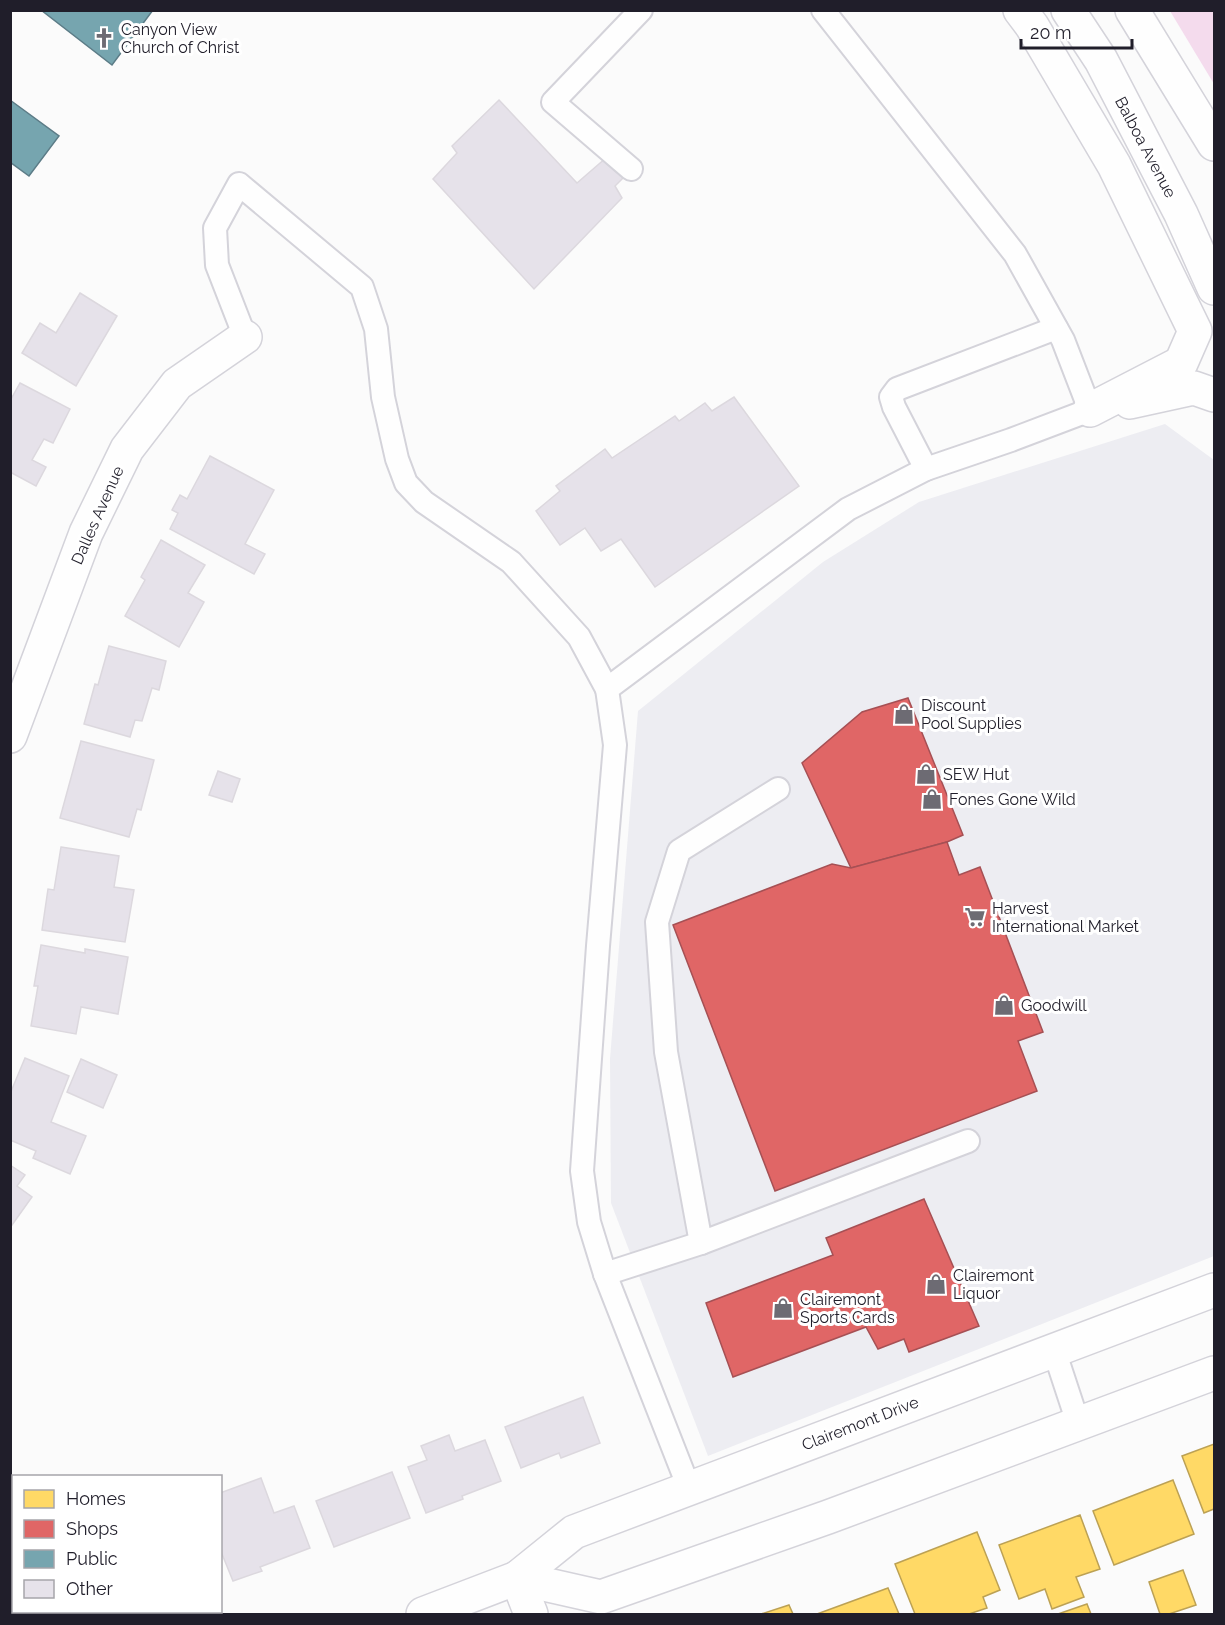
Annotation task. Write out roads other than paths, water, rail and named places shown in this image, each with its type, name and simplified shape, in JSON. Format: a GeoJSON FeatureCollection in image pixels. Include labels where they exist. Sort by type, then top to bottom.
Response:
{"type":"FeatureCollection","features":[{"type":"Feature","properties":{"kind":"main road"},"geometry":{"type":"LineString","coordinates":[[1020,10],[1032,26],[1114,165],[1195,331],[1181,363],[1090,410]]}},
{"type":"Feature","properties":{"kind":"main road","name":"Balboa Avenue"},"geometry":{"type":"LineString","coordinates":[[1068,10],[1101,60],[1181,214],[1215,288]]}},
{"type":"Feature","properties":{"kind":"main road"},"geometry":{"type":"LineString","coordinates":[[1132,10],[1215,144]]}},
{"type":"Feature","properties":{"kind":"main road","name":"Dalles Avenue"},"geometry":{"type":"LineString","coordinates":[[10,736],[86,533],[127,449],[177,384],[245,337]]}},
{"type":"Feature","properties":{"kind":"main road"},"geometry":{"type":"LineString","coordinates":[[1090,410],[1194,388],[1215,395]]}},
{"type":"Feature","properties":{"kind":"main road","name":"Clairemont Drive"},"geometry":{"type":"LineString","coordinates":[[423,1614],[517,1578],[574,1532],[1215,1290]]}},
{"type":"Feature","properties":{"kind":"main road"},"geometry":{"type":"LineString","coordinates":[[517,1578],[601,1597],[828,1517],[1215,1373]]}},
{"type":"Feature","properties":{"kind":"main road"},"geometry":{"type":"LineString","coordinates":[[517,1578],[531,1614]]}},
{"type":"Feature","properties":{"kind":"lane"},"geometry":{"type":"LineString","coordinates":[[631,168],[553,102],[641,10]]}},
{"type":"Feature","properties":{"kind":"lane"},"geometry":{"type":"LineString","coordinates":[[607,689],[848,509],[926,469],[1011,441],[1090,410],[1063,340],[1015,254],[823,10]]}},
{"type":"Feature","properties":{"kind":"lane"},"geometry":{"type":"LineString","coordinates":[[245,337],[217,266],[215,228],[239,184],[362,287],[376,329],[383,398],[397,459],[406,483],[424,502],[511,562],[579,637],[607,689],[615,745],[582,1171],[589,1222],[605,1274],[689,1488]]}},
{"type":"Feature","properties":{"kind":"lane"},"geometry":{"type":"LineString","coordinates":[[926,469],[894,407],[891,397],[897,389],[1056,328]]}},
{"type":"Feature","properties":{"kind":"lane"},"geometry":{"type":"LineString","coordinates":[[701,1243],[666,1052],[657,922],[679,851],[778,789]]}},
{"type":"Feature","properties":{"kind":"lane"},"geometry":{"type":"LineString","coordinates":[[605,1274],[701,1243],[968,1141]]}},
{"type":"Feature","properties":{"kind":"lane"},"geometry":{"type":"LineString","coordinates":[[1054,1350],[1078,1423]]}},
{"type":"Feature","properties":{"kind":"place","name":"Canyon View Church of Christ"},"geometry":{"type":"Point","coordinates":[104,38]}},
{"type":"Feature","properties":{"kind":"place","name":"Discount Pool Supplies"},"geometry":{"type":"Point","coordinates":[904,714]}},
{"type":"Feature","properties":{"kind":"place","name":"SEW Hut"},"geometry":{"type":"Point","coordinates":[926,774]}},
{"type":"Feature","properties":{"kind":"place","name":"Fones Gone Wild"},"geometry":{"type":"Point","coordinates":[932,799]}},
{"type":"Feature","properties":{"kind":"place","name":"Harvest International Market"},"geometry":{"type":"Point","coordinates":[975,917]}},
{"type":"Feature","properties":{"kind":"place","name":"Goodwill"},"geometry":{"type":"Point","coordinates":[1004,1005]}},
{"type":"Feature","properties":{"kind":"place","name":"Clairemont Liquor"},"geometry":{"type":"Point","coordinates":[936,1284]}},
{"type":"Feature","properties":{"kind":"place","name":"Clairemont Sports Cards"},"geometry":{"type":"Point","coordinates":[783,1308]}}]}
